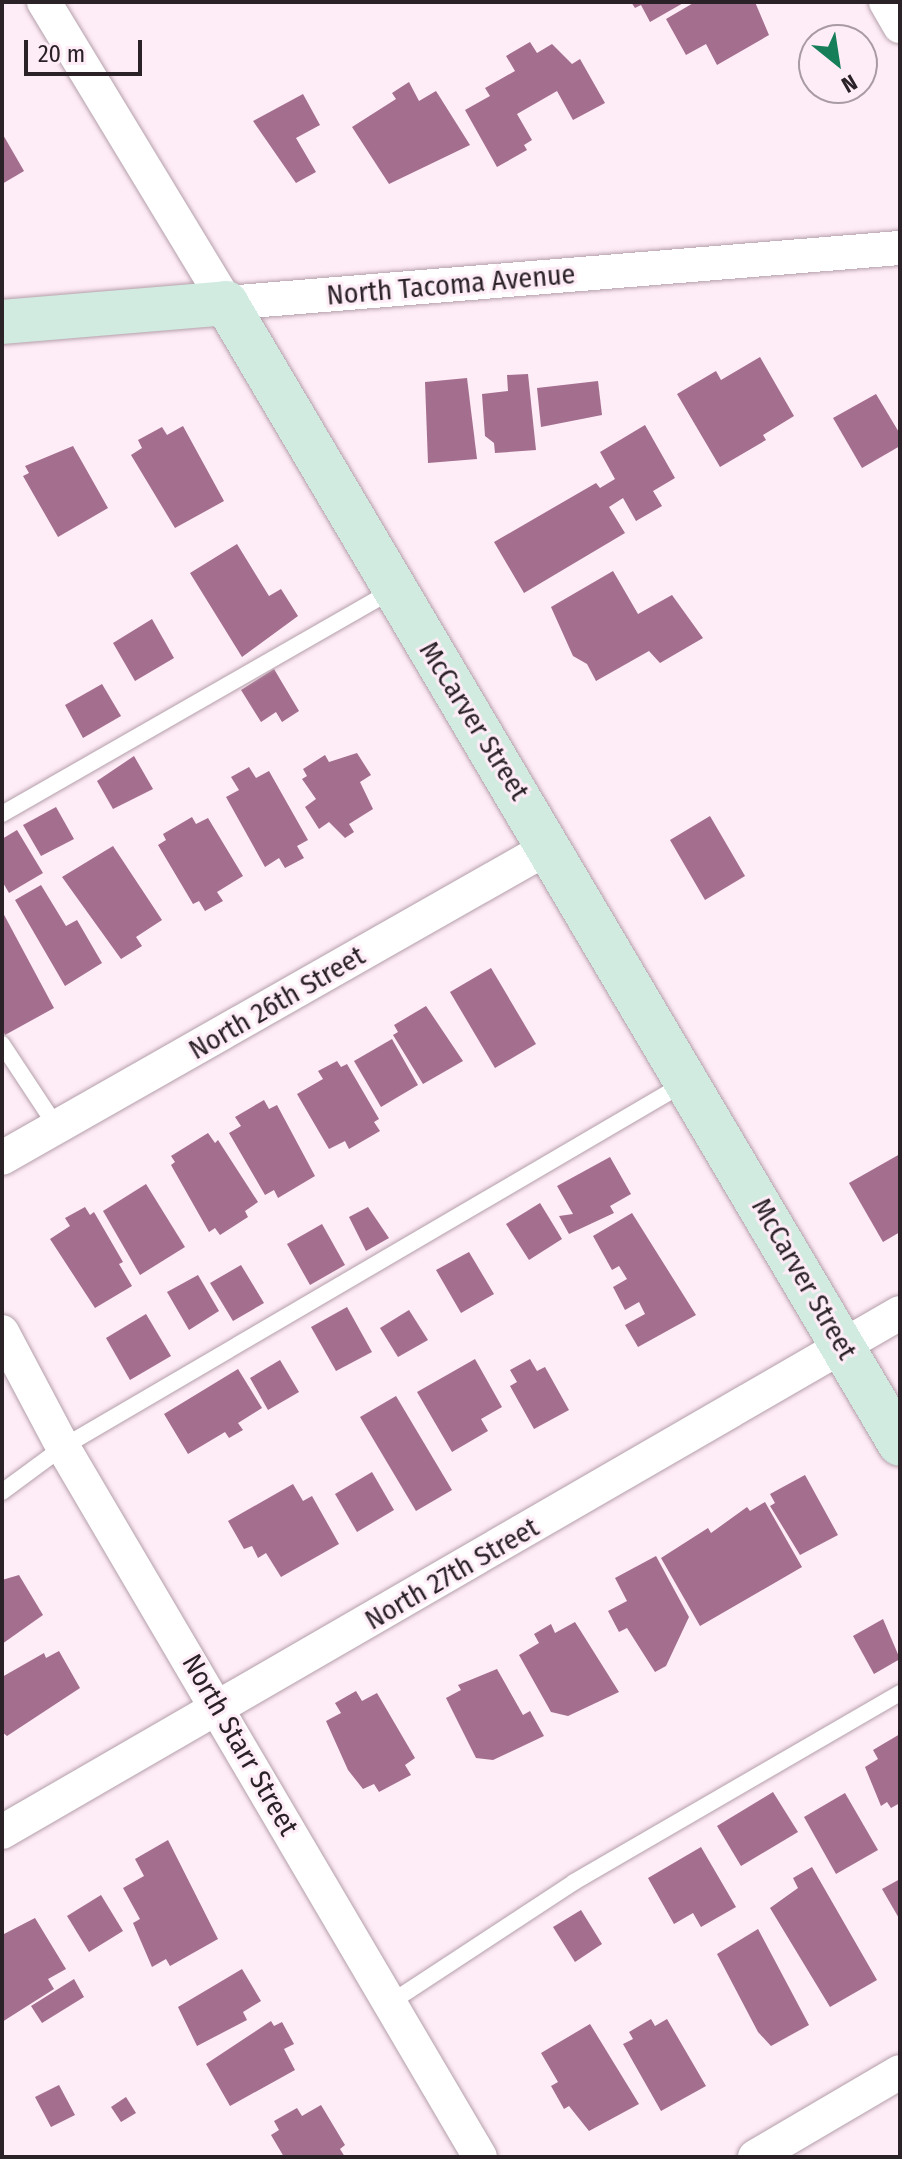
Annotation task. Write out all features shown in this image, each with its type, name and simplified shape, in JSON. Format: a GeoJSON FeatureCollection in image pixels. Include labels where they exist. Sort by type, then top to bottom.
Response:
{"type":"FeatureCollection","features":[{"type":"Feature","properties":{"kind":"street","name":"McCarver Street"},"geometry":{"type":"LineString","coordinates":[[44,2],[226,303],[393,590],[551,846],[690,1080],[900,1444]]}},
{"type":"Feature","properties":{"kind":"street"},"geometry":{"type":"LineString","coordinates":[[886,2],[900,26]]}},
{"type":"Feature","properties":{"kind":"street","name":"North Tacoma Avenue"},"geometry":{"type":"LineString","coordinates":[[2,322],[900,248]]}},
{"type":"Feature","properties":{"kind":"street","name":"North 26th Street"},"geometry":{"type":"LineString","coordinates":[[2,1158],[58,1129],[551,846]]}},
{"type":"Feature","properties":{"kind":"street","name":"North 27th Street"},"geometry":{"type":"LineString","coordinates":[[2,1832],[900,1313]]}},
{"type":"Feature","properties":{"kind":"street","name":"North Starr Street"},"geometry":{"type":"LineString","coordinates":[[2,1332],[63,1447],[480,2157]]}},
{"type":"Feature","properties":{"kind":"street"},"geometry":{"type":"LineString","coordinates":[[755,2157],[900,2072]]}},
{"type":"Feature","properties":{"kind":"lane"},"geometry":{"type":"LineString","coordinates":[[2,814],[393,590]]}},
{"type":"Feature","properties":{"kind":"lane"},"geometry":{"type":"LineString","coordinates":[[2,1044],[58,1129]]}},
{"type":"Feature","properties":{"kind":"lane"},"geometry":{"type":"LineString","coordinates":[[2,1492],[63,1447],[690,1080]]}},
{"type":"Feature","properties":{"kind":"lane"},"geometry":{"type":"LineString","coordinates":[[390,2003],[574,1882],[900,1693]]}},
{"type":"Feature","properties":{"kind":"building"},"geometry":{"type":"Polygon","coordinates":[[[631,2],[685,2],[650,22],[641,5],[635,8],[631,2]]]}},
{"type":"Feature","properties":{"kind":"building"},"geometry":{"type":"Polygon","coordinates":[[[695,2],[755,2],[769,35],[717,65],[706,44],[686,55],[666,19],[695,2]]]}},
{"type":"Feature","properties":{"kind":"building"},"geometry":{"type":"Polygon","coordinates":[[[530,42],[537,53],[552,44],[572,64],[580,59],[605,103],[573,120],[557,91],[517,114],[532,140],[524,145],[527,150],[497,167],[465,110],[490,96],[485,88],[515,71],[506,56],[530,42]]]}},
{"type":"Feature","properties":{"kind":"building"},"geometry":{"type":"Polygon","coordinates":[[[409,82],[419,101],[436,91],[470,145],[389,184],[352,127],[396,99],[392,93],[409,82]]]}},
{"type":"Feature","properties":{"kind":"building"},"geometry":{"type":"Polygon","coordinates":[[[303,94],[320,125],[296,138],[316,172],[296,183],[253,121],[303,94]]]}},
{"type":"Feature","properties":{"kind":"building"},"geometry":{"type":"Polygon","coordinates":[[[2,133],[24,171],[2,184],[2,133]]]}},
{"type":"Feature","properties":{"kind":"building"},"geometry":{"type":"Polygon","coordinates":[[[760,357],[794,416],[763,435],[766,440],[720,467],[677,394],[716,371],[721,380],[760,357]]]}},
{"type":"Feature","properties":{"kind":"building"},"geometry":{"type":"Polygon","coordinates":[[[528,374],[536,450],[495,453],[494,443],[485,436],[482,394],[508,391],[507,375],[528,374]]]}},
{"type":"Feature","properties":{"kind":"building"},"geometry":{"type":"Polygon","coordinates":[[[467,378],[477,459],[428,463],[425,382],[467,378]]]}},
{"type":"Feature","properties":{"kind":"building"},"geometry":{"type":"Polygon","coordinates":[[[598,381],[602,415],[541,427],[537,388],[598,381]]]}},
{"type":"Feature","properties":{"kind":"building"},"geometry":{"type":"Polygon","coordinates":[[[876,394],[900,434],[900,446],[862,468],[833,418],[876,394]]]}},
{"type":"Feature","properties":{"kind":"building"},"geometry":{"type":"Polygon","coordinates":[[[645,425],[675,478],[653,491],[662,506],[636,521],[623,498],[609,507],[625,533],[524,593],[494,542],[596,483],[600,488],[615,479],[600,452],[645,425]]]}},
{"type":"Feature","properties":{"kind":"building"},"geometry":{"type":"Polygon","coordinates":[[[183,426],[224,501],[175,528],[131,455],[142,448],[138,440],[162,427],[167,435],[183,426]]]}},
{"type":"Feature","properties":{"kind":"building"},"geometry":{"type":"Polygon","coordinates":[[[73,446],[108,508],[58,537],[23,476],[29,473],[25,466],[73,446]]]}},
{"type":"Feature","properties":{"kind":"building"},"geometry":{"type":"Polygon","coordinates":[[[237,544],[269,596],[281,589],[298,616],[242,657],[190,573],[237,544]]]}},
{"type":"Feature","properties":{"kind":"building"},"geometry":{"type":"Polygon","coordinates":[[[613,571],[638,614],[672,595],[703,638],[660,663],[649,651],[596,681],[587,664],[573,656],[551,607],[613,571]]]}},
{"type":"Feature","properties":{"kind":"building"},"geometry":{"type":"Polygon","coordinates":[[[152,619],[174,658],[135,681],[113,643],[152,619]]]}},
{"type":"Feature","properties":{"kind":"building"},"geometry":{"type":"Polygon","coordinates":[[[274,669],[299,711],[282,722],[276,712],[261,722],[241,690],[274,669]]]}},
{"type":"Feature","properties":{"kind":"building"},"geometry":{"type":"Polygon","coordinates":[[[102,684],[121,716],[83,738],[65,705],[102,684]]]}},
{"type":"Feature","properties":{"kind":"building"},"geometry":{"type":"Polygon","coordinates":[[[357,753],[371,775],[360,782],[373,809],[349,824],[354,832],[345,838],[329,822],[319,829],[305,807],[316,799],[302,779],[307,776],[303,769],[325,755],[329,762],[357,753]]]}},
{"type":"Feature","properties":{"kind":"building"},"geometry":{"type":"Polygon","coordinates":[[[134,756],[153,789],[113,809],[97,781],[134,756]]]}},
{"type":"Feature","properties":{"kind":"building"},"geometry":{"type":"Polygon","coordinates":[[[249,767],[256,778],[269,771],[308,840],[297,846],[304,858],[285,868],[279,858],[265,867],[226,797],[239,790],[231,777],[249,767]]]}},
{"type":"Feature","properties":{"kind":"building"},"geometry":{"type":"Polygon","coordinates":[[[56,807],[74,839],[41,856],[23,825],[56,807]]]}},
{"type":"Feature","properties":{"kind":"building"},"geometry":{"type":"Polygon","coordinates":[[[710,816],[745,876],[705,900],[670,840],[710,816]]]}},
{"type":"Feature","properties":{"kind":"building"},"geometry":{"type":"Polygon","coordinates":[[[192,817],[196,824],[208,818],[243,876],[217,892],[223,901],[205,911],[199,901],[193,904],[158,845],[166,840],[163,834],[192,817]]]}},
{"type":"Feature","properties":{"kind":"building"},"geometry":{"type":"Polygon","coordinates":[[[17,830],[43,873],[9,893],[2,881],[2,839],[17,830]]]}},
{"type":"Feature","properties":{"kind":"building"},"geometry":{"type":"Polygon","coordinates":[[[113,846],[162,920],[136,937],[142,946],[121,959],[62,877],[113,846]]]}},
{"type":"Feature","properties":{"kind":"building"},"geometry":{"type":"Polygon","coordinates":[[[41,885],[66,926],[77,920],[102,963],[65,986],[15,900],[41,885]]]}},
{"type":"Feature","properties":{"kind":"building"},"geometry":{"type":"Polygon","coordinates":[[[2,911],[54,1008],[5,1035],[2,1029],[2,911]]]}},
{"type":"Feature","properties":{"kind":"building"},"geometry":{"type":"Polygon","coordinates":[[[491,968],[536,1044],[495,1068],[450,992],[491,968]]]}},
{"type":"Feature","properties":{"kind":"building"},"geometry":{"type":"Polygon","coordinates":[[[426,1006],[463,1061],[423,1084],[393,1035],[398,1032],[394,1025],[426,1006]]]}},
{"type":"Feature","properties":{"kind":"building"},"geometry":{"type":"Polygon","coordinates":[[[392,1039],[418,1085],[381,1107],[354,1061],[392,1039]]]}},
{"type":"Feature","properties":{"kind":"building"},"geometry":{"type":"Polygon","coordinates":[[[337,1061],[341,1067],[347,1064],[379,1119],[374,1122],[380,1131],[349,1149],[345,1141],[329,1149],[297,1094],[323,1079],[318,1071],[337,1061]]]}},
{"type":"Feature","properties":{"kind":"building"},"geometry":{"type":"Polygon","coordinates":[[[264,1100],[269,1109],[277,1105],[315,1176],[278,1198],[274,1190],[265,1195],[229,1133],[241,1126],[235,1117],[264,1100]]]}},
{"type":"Feature","properties":{"kind":"building"},"geometry":{"type":"Polygon","coordinates":[[[208,1133],[215,1143],[218,1140],[258,1202],[245,1211],[248,1217],[220,1235],[215,1228],[209,1232],[171,1165],[175,1162],[171,1156],[208,1133]]]}},
{"type":"Feature","properties":{"kind":"building"},"geometry":{"type":"Polygon","coordinates":[[[900,1154],[900,1232],[883,1242],[849,1183],[900,1154]]]}},
{"type":"Feature","properties":{"kind":"building"},"geometry":{"type":"Polygon","coordinates":[[[610,1157],[631,1194],[610,1206],[614,1213],[569,1234],[559,1216],[573,1214],[557,1186],[610,1157]]]}},
{"type":"Feature","properties":{"kind":"building"},"geometry":{"type":"Polygon","coordinates":[[[146,1184],[185,1247],[140,1275],[103,1211],[146,1184]]]}},
{"type":"Feature","properties":{"kind":"building"},"geometry":{"type":"Polygon","coordinates":[[[540,1203],[562,1239],[529,1260],[506,1224],[540,1203]]]}},
{"type":"Feature","properties":{"kind":"building"},"geometry":{"type":"Polygon","coordinates":[[[85,1207],[90,1215],[94,1212],[123,1262],[119,1264],[132,1286],[95,1308],[50,1239],[70,1226],[65,1218],[85,1207]]]}},
{"type":"Feature","properties":{"kind":"building"},"geometry":{"type":"Polygon","coordinates":[[[368,1207],[389,1238],[366,1251],[349,1217],[368,1207]]]}},
{"type":"Feature","properties":{"kind":"building"},"geometry":{"type":"Polygon","coordinates":[[[632,1213],[696,1315],[638,1347],[625,1325],[645,1314],[639,1302],[625,1310],[613,1287],[627,1279],[619,1266],[612,1270],[593,1236],[632,1213]]]}},
{"type":"Feature","properties":{"kind":"building"},"geometry":{"type":"Polygon","coordinates":[[[322,1224],[345,1265],[310,1285],[287,1244],[322,1224]]]}},
{"type":"Feature","properties":{"kind":"building"},"geometry":{"type":"Polygon","coordinates":[[[469,1252],[494,1294],[461,1313],[436,1270],[469,1252]]]}},
{"type":"Feature","properties":{"kind":"building"},"geometry":{"type":"Polygon","coordinates":[[[241,1265],[264,1303],[233,1321],[210,1283],[241,1265]]]}},
{"type":"Feature","properties":{"kind":"building"},"geometry":{"type":"Polygon","coordinates":[[[198,1275],[219,1311],[189,1330],[167,1292],[198,1275]]]}},
{"type":"Feature","properties":{"kind":"building"},"geometry":{"type":"Polygon","coordinates":[[[347,1307],[372,1352],[336,1371],[311,1327],[347,1307]]]}},
{"type":"Feature","properties":{"kind":"building"},"geometry":{"type":"Polygon","coordinates":[[[409,1310],[428,1340],[398,1357],[380,1328],[409,1310]]]}},
{"type":"Feature","properties":{"kind":"building"},"geometry":{"type":"Polygon","coordinates":[[[146,1314],[171,1356],[130,1380],[106,1338],[146,1314]]]}},
{"type":"Feature","properties":{"kind":"building"},"geometry":{"type":"Polygon","coordinates":[[[475,1359],[502,1407],[481,1419],[488,1431],[452,1452],[417,1392],[475,1359]]]}},
{"type":"Feature","properties":{"kind":"building"},"geometry":{"type":"Polygon","coordinates":[[[530,1359],[537,1371],[545,1367],[569,1410],[534,1429],[510,1386],[517,1382],[510,1370],[530,1359]]]}},
{"type":"Feature","properties":{"kind":"building"},"geometry":{"type":"Polygon","coordinates":[[[280,1360],[299,1392],[268,1410],[250,1378],[280,1360]]]}},
{"type":"Feature","properties":{"kind":"building"},"geometry":{"type":"Polygon","coordinates":[[[238,1369],[262,1408],[238,1423],[243,1430],[229,1438],[225,1432],[188,1454],[164,1414],[238,1369]]]}},
{"type":"Feature","properties":{"kind":"building"},"geometry":{"type":"Polygon","coordinates":[[[396,1396],[452,1490],[416,1511],[360,1417],[396,1396]]]}},
{"type":"Feature","properties":{"kind":"building"},"geometry":{"type":"Polygon","coordinates":[[[372,1472],[394,1510],[357,1532],[335,1494],[372,1472]]]}},
{"type":"Feature","properties":{"kind":"building"},"geometry":{"type":"Polygon","coordinates":[[[805,1475],[838,1535],[800,1555],[770,1506],[775,1503],[770,1494],[805,1475]]]}},
{"type":"Feature","properties":{"kind":"building"},"geometry":{"type":"Polygon","coordinates":[[[293,1484],[303,1501],[312,1496],[339,1544],[281,1577],[266,1553],[258,1558],[252,1546],[244,1549],[228,1521],[293,1484]]]}},
{"type":"Feature","properties":{"kind":"building"},"geometry":{"type":"Polygon","coordinates":[[[765,1502],[802,1567],[700,1626],[661,1558],[708,1528],[711,1533],[747,1507],[750,1511],[765,1502]]]}},
{"type":"Feature","properties":{"kind":"building"},"geometry":{"type":"Polygon","coordinates":[[[656,1556],[689,1617],[666,1666],[655,1672],[627,1628],[619,1632],[608,1611],[627,1601],[615,1578],[656,1556]]]}},
{"type":"Feature","properties":{"kind":"building"},"geometry":{"type":"Polygon","coordinates":[[[19,1575],[43,1615],[2,1644],[2,1580],[19,1575]]]}},
{"type":"Feature","properties":{"kind":"building"},"geometry":{"type":"Polygon","coordinates":[[[883,1619],[900,1659],[874,1674],[853,1636],[883,1619]]]}},
{"type":"Feature","properties":{"kind":"building"},"geometry":{"type":"Polygon","coordinates":[[[575,1622],[619,1692],[568,1716],[551,1712],[519,1655],[539,1643],[534,1634],[551,1624],[555,1633],[575,1622]]]}},
{"type":"Feature","properties":{"kind":"building"},"geometry":{"type":"Polygon","coordinates":[[[59,1651],[80,1688],[7,1736],[2,1732],[2,1677],[44,1653],[46,1658],[59,1651]]]}},
{"type":"Feature","properties":{"kind":"building"},"geometry":{"type":"Polygon","coordinates":[[[497,1669],[523,1715],[530,1711],[544,1736],[493,1760],[476,1758],[446,1698],[461,1690],[458,1685],[497,1669]]]}},
{"type":"Feature","properties":{"kind":"building"},"geometry":{"type":"Polygon","coordinates":[[[356,1691],[362,1701],[377,1693],[415,1758],[405,1765],[411,1775],[379,1792],[374,1784],[363,1789],[348,1770],[326,1721],[341,1713],[335,1703],[356,1691]]]}},
{"type":"Feature","properties":{"kind":"building"},"geometry":{"type":"Polygon","coordinates":[[[900,1734],[900,1803],[891,1808],[887,1802],[881,1806],[865,1767],[878,1759],[873,1750],[900,1734]]]}},
{"type":"Feature","properties":{"kind":"building"},"geometry":{"type":"Polygon","coordinates":[[[773,1792],[798,1832],[741,1866],[717,1826],[773,1792]]]}},
{"type":"Feature","properties":{"kind":"building"},"geometry":{"type":"Polygon","coordinates":[[[845,1793],[878,1850],[836,1874],[804,1817],[845,1793]]]}},
{"type":"Feature","properties":{"kind":"building"},"geometry":{"type":"Polygon","coordinates":[[[168,1840],[218,1939],[170,1966],[166,1959],[152,1967],[133,1923],[140,1919],[123,1888],[144,1876],[135,1859],[168,1840]]]}},
{"type":"Feature","properties":{"kind":"building"},"geometry":{"type":"Polygon","coordinates":[[[701,1847],[736,1907],[701,1927],[693,1913],[674,1924],[648,1878],[701,1847]]]}},
{"type":"Feature","properties":{"kind":"building"},"geometry":{"type":"Polygon","coordinates":[[[812,1867],[877,1980],[830,2007],[770,1908],[798,1888],[793,1878],[812,1867]]]}},
{"type":"Feature","properties":{"kind":"building"},"geometry":{"type":"Polygon","coordinates":[[[900,1879],[900,1920],[882,1889],[900,1879]]]}},
{"type":"Feature","properties":{"kind":"building"},"geometry":{"type":"Polygon","coordinates":[[[101,1895],[123,1931],[89,1952],[67,1916],[101,1895]]]}},
{"type":"Feature","properties":{"kind":"building"},"geometry":{"type":"Polygon","coordinates":[[[581,1910],[602,1944],[575,1962],[553,1927],[581,1910]]]}},
{"type":"Feature","properties":{"kind":"building"},"geometry":{"type":"Polygon","coordinates":[[[35,1918],[66,1969],[48,1979],[54,1989],[2,2022],[2,1935],[35,1918]]]}},
{"type":"Feature","properties":{"kind":"building"},"geometry":{"type":"Polygon","coordinates":[[[758,1929],[809,2025],[771,2046],[758,2032],[717,1954],[758,1929]]]}},
{"type":"Feature","properties":{"kind":"building"},"geometry":{"type":"Polygon","coordinates":[[[242,1969],[261,2001],[243,2012],[247,2020],[197,2046],[178,2007],[242,1969]]]}},
{"type":"Feature","properties":{"kind":"building"},"geometry":{"type":"Polygon","coordinates":[[[74,1979],[84,1997],[42,2023],[31,2006],[74,1979]]]}},
{"type":"Feature","properties":{"kind":"building"},"geometry":{"type":"Polygon","coordinates":[[[651,2019],[655,2026],[667,2019],[706,2086],[661,2111],[623,2044],[633,2039],[629,2032],[651,2019]]]}},
{"type":"Feature","properties":{"kind":"building"},"geometry":{"type":"Polygon","coordinates":[[[271,2021],[274,2026],[282,2022],[294,2044],[284,2049],[295,2070],[230,2106],[206,2064],[271,2021]]]}},
{"type":"Feature","properties":{"kind":"building"},"geometry":{"type":"Polygon","coordinates":[[[590,2024],[639,2104],[589,2131],[569,2106],[564,2109],[551,2086],[558,2082],[541,2053],[590,2024]]]}},
{"type":"Feature","properties":{"kind":"building"},"geometry":{"type":"Polygon","coordinates":[[[59,2085],[75,2115],[51,2127],[35,2097],[59,2085]]]}},
{"type":"Feature","properties":{"kind":"building"},"geometry":{"type":"Polygon","coordinates":[[[126,2097],[136,2113],[121,2122],[111,2107],[126,2097]]]}},
{"type":"Feature","properties":{"kind":"building"},"geometry":{"type":"Polygon","coordinates":[[[321,2105],[345,2145],[340,2149],[345,2157],[284,2157],[271,2135],[279,2130],[274,2121],[297,2108],[302,2116],[321,2105]]]}}]}
